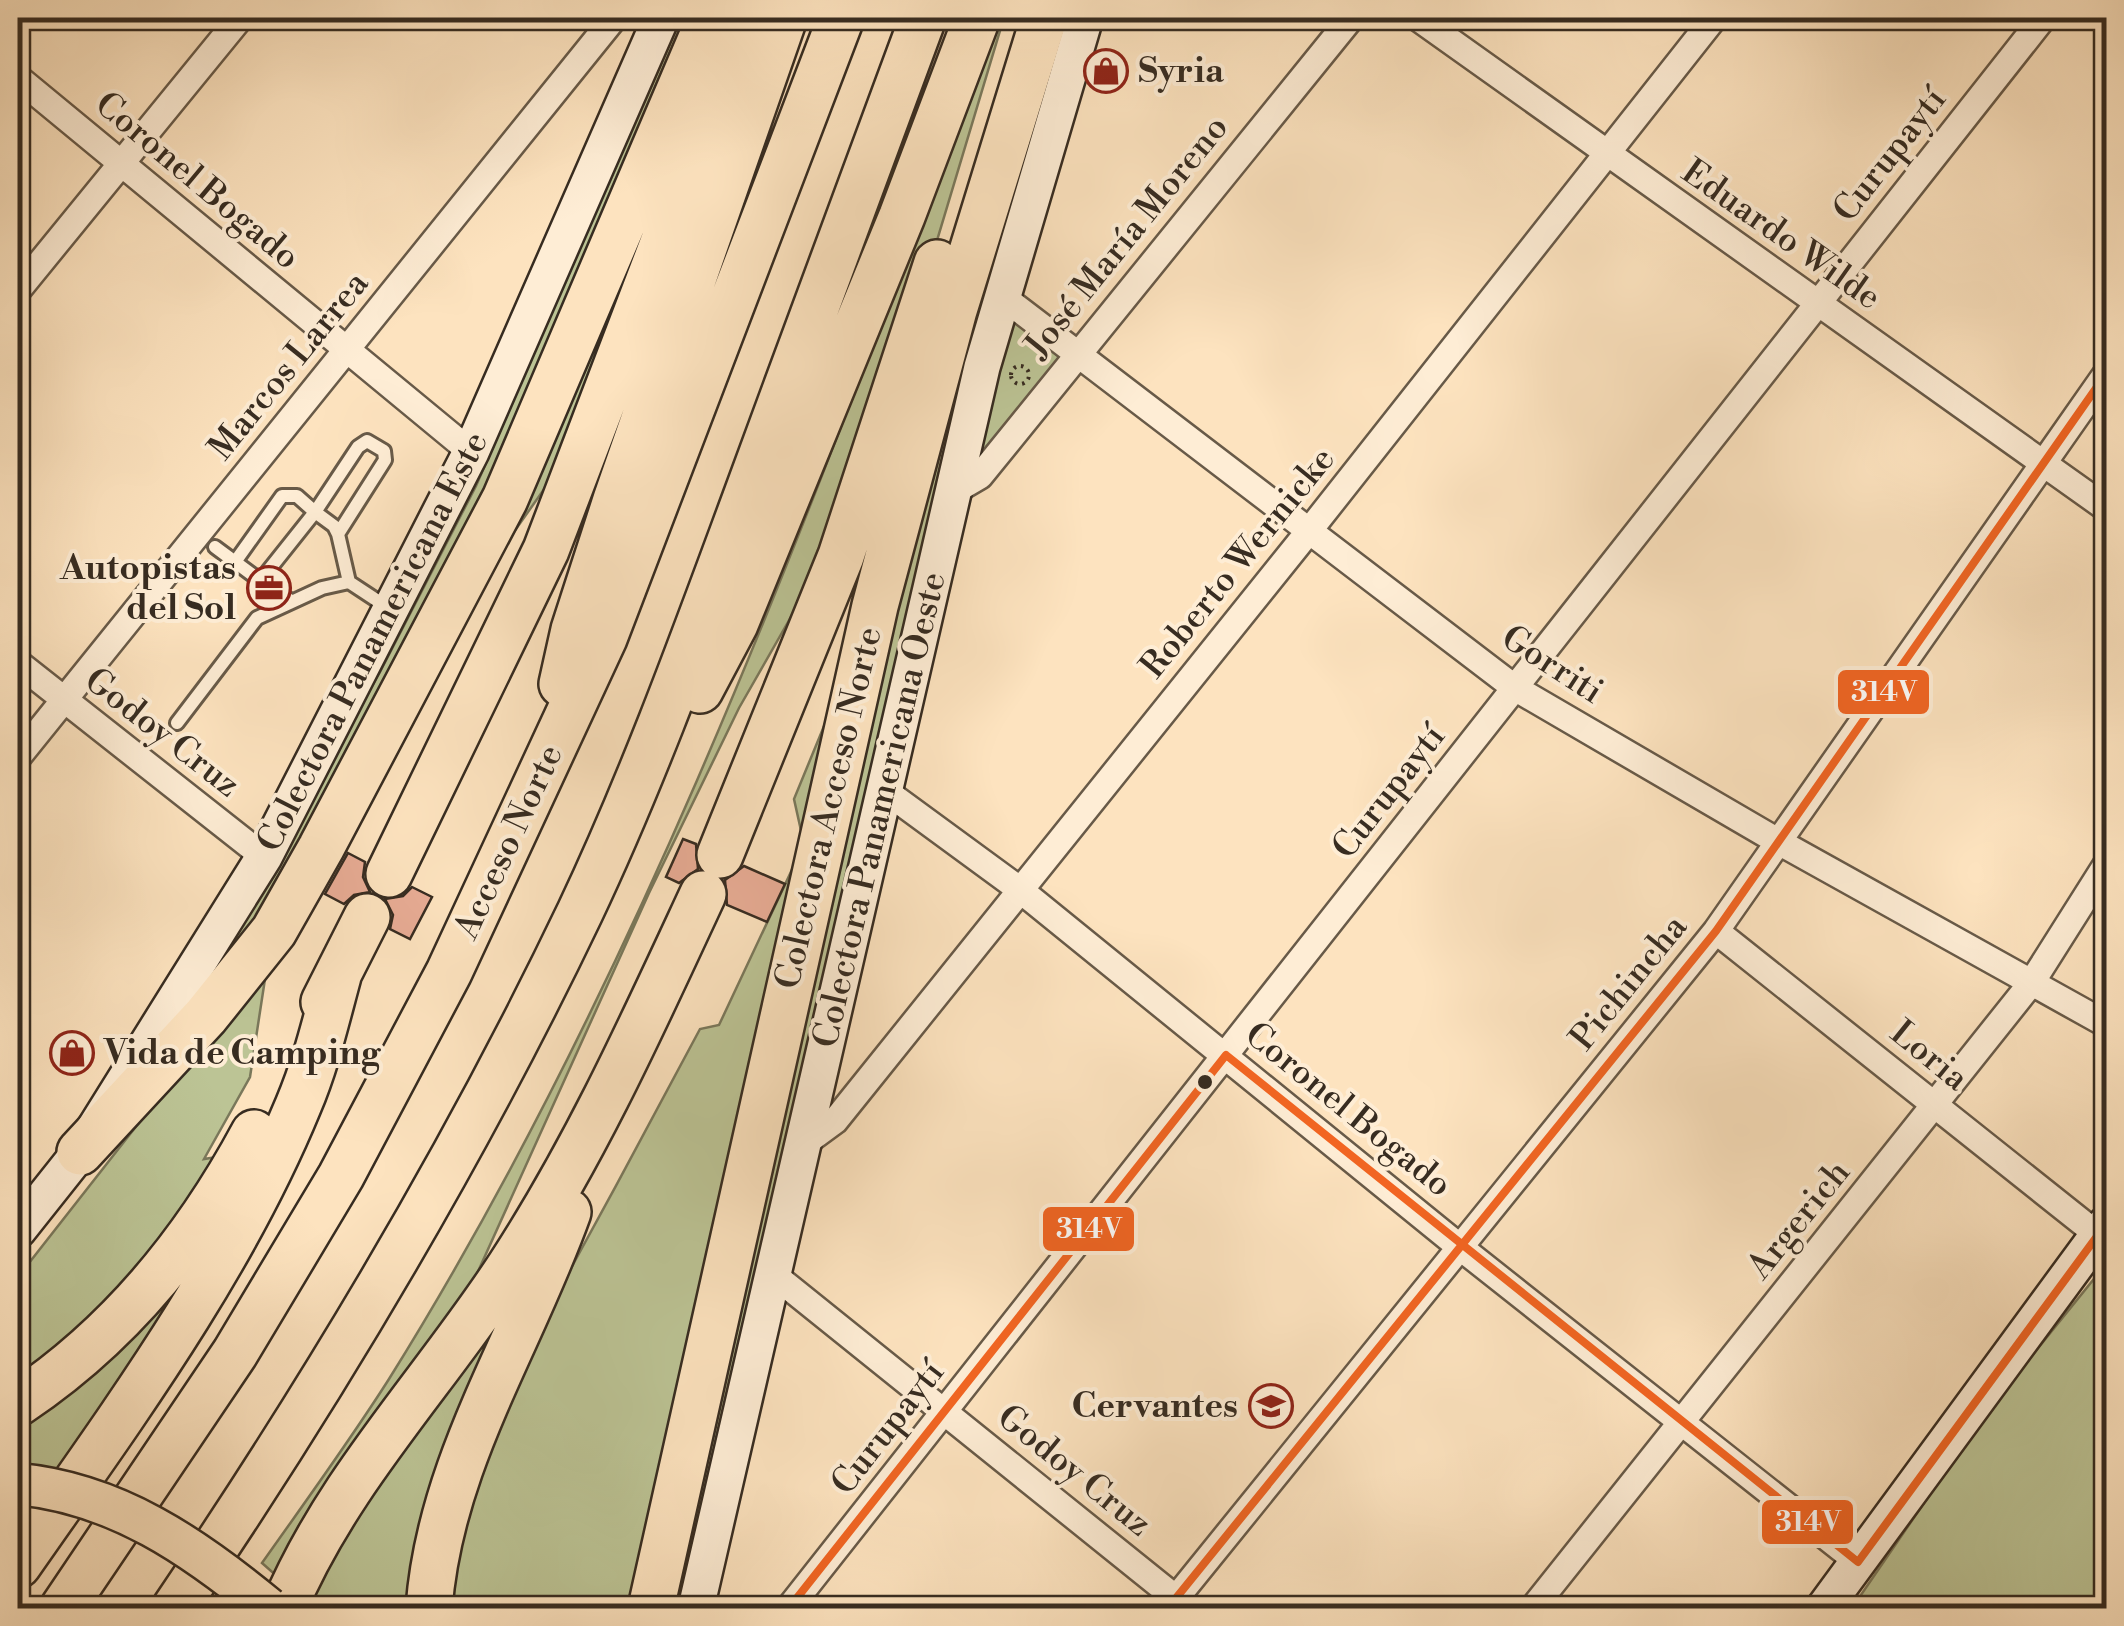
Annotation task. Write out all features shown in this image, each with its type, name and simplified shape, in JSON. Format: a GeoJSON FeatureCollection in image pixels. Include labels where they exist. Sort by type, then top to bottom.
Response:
{"type":"FeatureCollection","features":[{"type":"Feature","properties":{"kind":"highway"},"geometry":{"type":"LineString","coordinates":[[80,1152],[240,974],[274,931],[321,848],[505,499],[710,18]]}},
{"type":"Feature","properties":{"kind":"highway"},"geometry":{"type":"LineString","coordinates":[[388,874],[546,550],[749,18]]}},
{"type":"Feature","properties":{"kind":"highway"},"geometry":{"type":"LineString","coordinates":[[545,763],[574,630],[784,18]]}},
{"type":"Feature","properties":{"kind":"highway","name":"Acceso Norte"},"geometry":{"type":"LineString","coordinates":[[63,1608],[234,1353],[340,1176],[449,972],[604,638],[841,18]]}},
{"type":"Feature","properties":{"kind":"highway"},"geometry":{"type":"LineString","coordinates":[[582,907],[698,627],[923,18]]}},
{"type":"Feature","properties":{"kind":"highway"},"geometry":{"type":"LineString","coordinates":[[175,1608],[281,1451],[406,1244],[735,624],[902,216],[977,18]]}},
{"type":"Feature","properties":{"kind":"highway"},"geometry":{"type":"LineString","coordinates":[[428,1608],[436,1543],[458,1464],[547,1267],[604,1109],[711,874],[841,556],[1012,18]]}},
{"type":"Feature","properties":{"kind":"highway","name":"Colectora Acceso Norte"},"geometry":{"type":"LineString","coordinates":[[651,1608],[874,606],[948,328],[1044,18]]}},
{"type":"Feature","properties":{"kind":"highway"},"geometry":{"type":"LineString","coordinates":[[18,1403],[110,1329],[185,1244],[248,1145],[367,916]]}},
{"type":"Feature","properties":{"kind":"highway"},"geometry":{"type":"LineString","coordinates":[[18,1565],[117,1423],[255,1195],[302,1097],[338,976]]}},
{"type":"Feature","properties":{"kind":"highway"},"geometry":{"type":"LineString","coordinates":[[284,1608],[338,1507],[508,1269],[604,1109]]}},
{"type":"Feature","properties":{"kind":"main road"},"geometry":{"type":"LineString","coordinates":[[18,1484],[74,1492],[122,1509],[173,1537],[268,1608]]}},
{"type":"Feature","properties":{"kind":"street"},"geometry":{"type":"LineString","coordinates":[[18,290],[119,161],[240,18]]}},
{"type":"Feature","properties":{"kind":"street","name":"Marcos Larrea"},"geometry":{"type":"LineString","coordinates":[[18,756],[614,18]]}},
{"type":"Feature","properties":{"kind":"street","name":"Colectora Panamericana Este"},"geometry":{"type":"LineString","coordinates":[[18,1230],[80,1152],[264,857],[471,452],[661,18]]}},
{"type":"Feature","properties":{"kind":"street","name":"Colectora Panamericana Oeste"},"geometry":{"type":"LineString","coordinates":[[696,1608],[952,492],[1003,297],[1085,18]]}},
{"type":"Feature","properties":{"kind":"street","name":"José María Moreno"},"geometry":{"type":"LineString","coordinates":[[952,492],[980,476],[1351,18]]}},
{"type":"Feature","properties":{"kind":"street","name":"Eduardo Wilde"},"geometry":{"type":"LineString","coordinates":[[1418,18],[1606,156],[2106,508]]}},
{"type":"Feature","properties":{"kind":"street","name":"Roberto Wernicke"},"geometry":{"type":"LineString","coordinates":[[805,1143],[835,1121],[1310,531],[1714,18]]}},
{"type":"Feature","properties":{"kind":"street","name":"Curupaytí"},"geometry":{"type":"LineString","coordinates":[[789,1608],[2043,18]]}},
{"type":"Feature","properties":{"kind":"street","name":"Coronel Bogado"},"geometry":{"type":"LineString","coordinates":[[18,78],[471,452]]}},
{"type":"Feature","properties":{"kind":"street","name":"Gorriti"},"geometry":{"type":"LineString","coordinates":[[1003,297],[1515,688],[1779,842],[2106,1024]]}},
{"type":"Feature","properties":{"kind":"street","name":"Pichincha"},"geometry":{"type":"LineString","coordinates":[[1178,1605],[1716,931],[2106,374]]}},
{"type":"Feature","properties":{"kind":"street","name":"Godoy Cruz"},"geometry":{"type":"LineString","coordinates":[[18,663],[264,857]]}},
{"type":"Feature","properties":{"kind":"street","name":"Coronel Bogado"},"geometry":{"type":"LineString","coordinates":[[884,790],[1020,889],[1461,1248],[1858,1562]]}},
{"type":"Feature","properties":{"kind":"street","name":"Argerich"},"geometry":{"type":"LineString","coordinates":[[1533,1608],[2032,982],[2106,865]]}},
{"type":"Feature","properties":{"kind":"street","name":"Loria"},"geometry":{"type":"LineString","coordinates":[[1716,931],[1935,1105],[2102,1229]]}},
{"type":"Feature","properties":{"kind":"street"},"geometry":{"type":"LineString","coordinates":[[1824,1608],[2102,1229]]}},
{"type":"Feature","properties":{"kind":"street","name":"Godoy Cruz"},"geometry":{"type":"LineString","coordinates":[[774,1275],[1178,1605]]}},
{"type":"Feature","properties":{"kind":"lane"},"geometry":{"type":"LineString","coordinates":[[262,582],[367,440],[384,452],[385,460],[338,534]]}},
{"type":"Feature","properties":{"kind":"lane"},"geometry":{"type":"LineString","coordinates":[[234,562],[282,496],[297,496],[334,526],[349,582],[392,610]]}},
{"type":"Feature","properties":{"kind":"lane"},"geometry":{"type":"LineString","coordinates":[[215,547],[291,601]]}},
{"type":"Feature","properties":{"kind":"lane"},"geometry":{"type":"LineString","coordinates":[[177,723],[257,618],[291,601],[349,582]]}},
{"type":"Feature","properties":{"kind":"green space"},"geometry":{"type":"Polygon","coordinates":[[[678,18],[692,18],[474,528],[282,898],[189,1005],[380,672],[476,486],[678,18]]]}},
{"type":"Feature","properties":{"kind":"green space"},"geometry":{"type":"Polygon","coordinates":[[[726,18],[559,468],[497,556],[726,18]]]}},
{"type":"Feature","properties":{"kind":"green space"},"geometry":{"type":"Polygon","coordinates":[[[1060,18],[1071,18],[685,1608],[669,1608],[914,531],[1060,18]]]}},
{"type":"Feature","properties":{"kind":"green space"},"geometry":{"type":"Polygon","coordinates":[[[995,20],[1002,24],[917,307],[808,587],[739,708],[649,893],[452,1329],[280,1579],[262,1563],[389,1379],[483,1219],[570,1054],[650,886],[796,542],[995,20]]]}},
{"type":"Feature","properties":{"kind":"green space"},"geometry":{"type":"Polygon","coordinates":[[[1012,318],[1063,360],[976,462],[1012,318]]]}},
{"type":"Feature","properties":{"kind":"green space"},"geometry":{"type":"Polygon","coordinates":[[[842,663],[827,755],[637,1608],[443,1608],[459,1516],[507,1392],[700,1029],[719,1025],[804,844],[794,799],[829,714],[842,663]]]}},
{"type":"Feature","properties":{"kind":"green space"},"geometry":{"type":"Polygon","coordinates":[[[267,966],[250,1077],[204,1159],[223,1156],[210,1196],[18,1390],[18,1277],[267,966]]]}},
{"type":"Feature","properties":{"kind":"green space"},"geometry":{"type":"Polygon","coordinates":[[[229,1208],[75,1472],[18,1467],[18,1421],[229,1208]]]}},
{"type":"Feature","properties":{"kind":"green space"},"geometry":{"type":"Polygon","coordinates":[[[2106,1264],[2106,1608],[1852,1608],[1987,1411],[2106,1264]]]}},
{"type":"Feature","properties":{"kind":"green space"},"geometry":{"type":"Polygon","coordinates":[[[485,1341],[499,1345],[418,1608],[307,1608],[331,1545],[400,1444],[485,1341]]]}},
{"type":"Feature","properties":{"kind":"building"},"geometry":{"type":"Polygon","coordinates":[[[683,839],[696,844],[698,869],[679,883],[666,877],[683,839]]]}},
{"type":"Feature","properties":{"kind":"building"},"geometry":{"type":"Polygon","coordinates":[[[348,853],[365,862],[363,877],[370,892],[354,895],[344,904],[325,894],[348,853]]]}},
{"type":"Feature","properties":{"kind":"building"},"geometry":{"type":"Polygon","coordinates":[[[744,866],[785,884],[767,922],[727,905],[725,880],[744,866]]]}},
{"type":"Feature","properties":{"kind":"building"},"geometry":{"type":"Polygon","coordinates":[[[412,887],[432,897],[410,939],[390,929],[393,915],[385,899],[403,896],[412,887]]]}},
{"type":"Feature","properties":{"kind":"transit line","name":"314V"},"geometry":{"type":"LineString","coordinates":[[1168,1608],[1716,931],[2106,374]]}},
{"type":"Feature","properties":{"kind":"transit line","name":"314V"},"geometry":{"type":"LineString","coordinates":[[789,1608],[1226,1055],[1858,1562],[2106,1224]]}},
{"type":"Feature","properties":{"kind":"place","name":"Syria"},"geometry":{"type":"Point","coordinates":[1106,71]}},
{"type":"Feature","properties":{"kind":"place","name":"Autopistas del Sol"},"geometry":{"type":"Point","coordinates":[269,588]}},
{"type":"Feature","properties":{"kind":"place","name":"Vida de Camping"},"geometry":{"type":"Point","coordinates":[72,1053]}},
{"type":"Feature","properties":{"kind":"place","name":"Cervantes"},"geometry":{"type":"Point","coordinates":[1271,1406]}}]}
